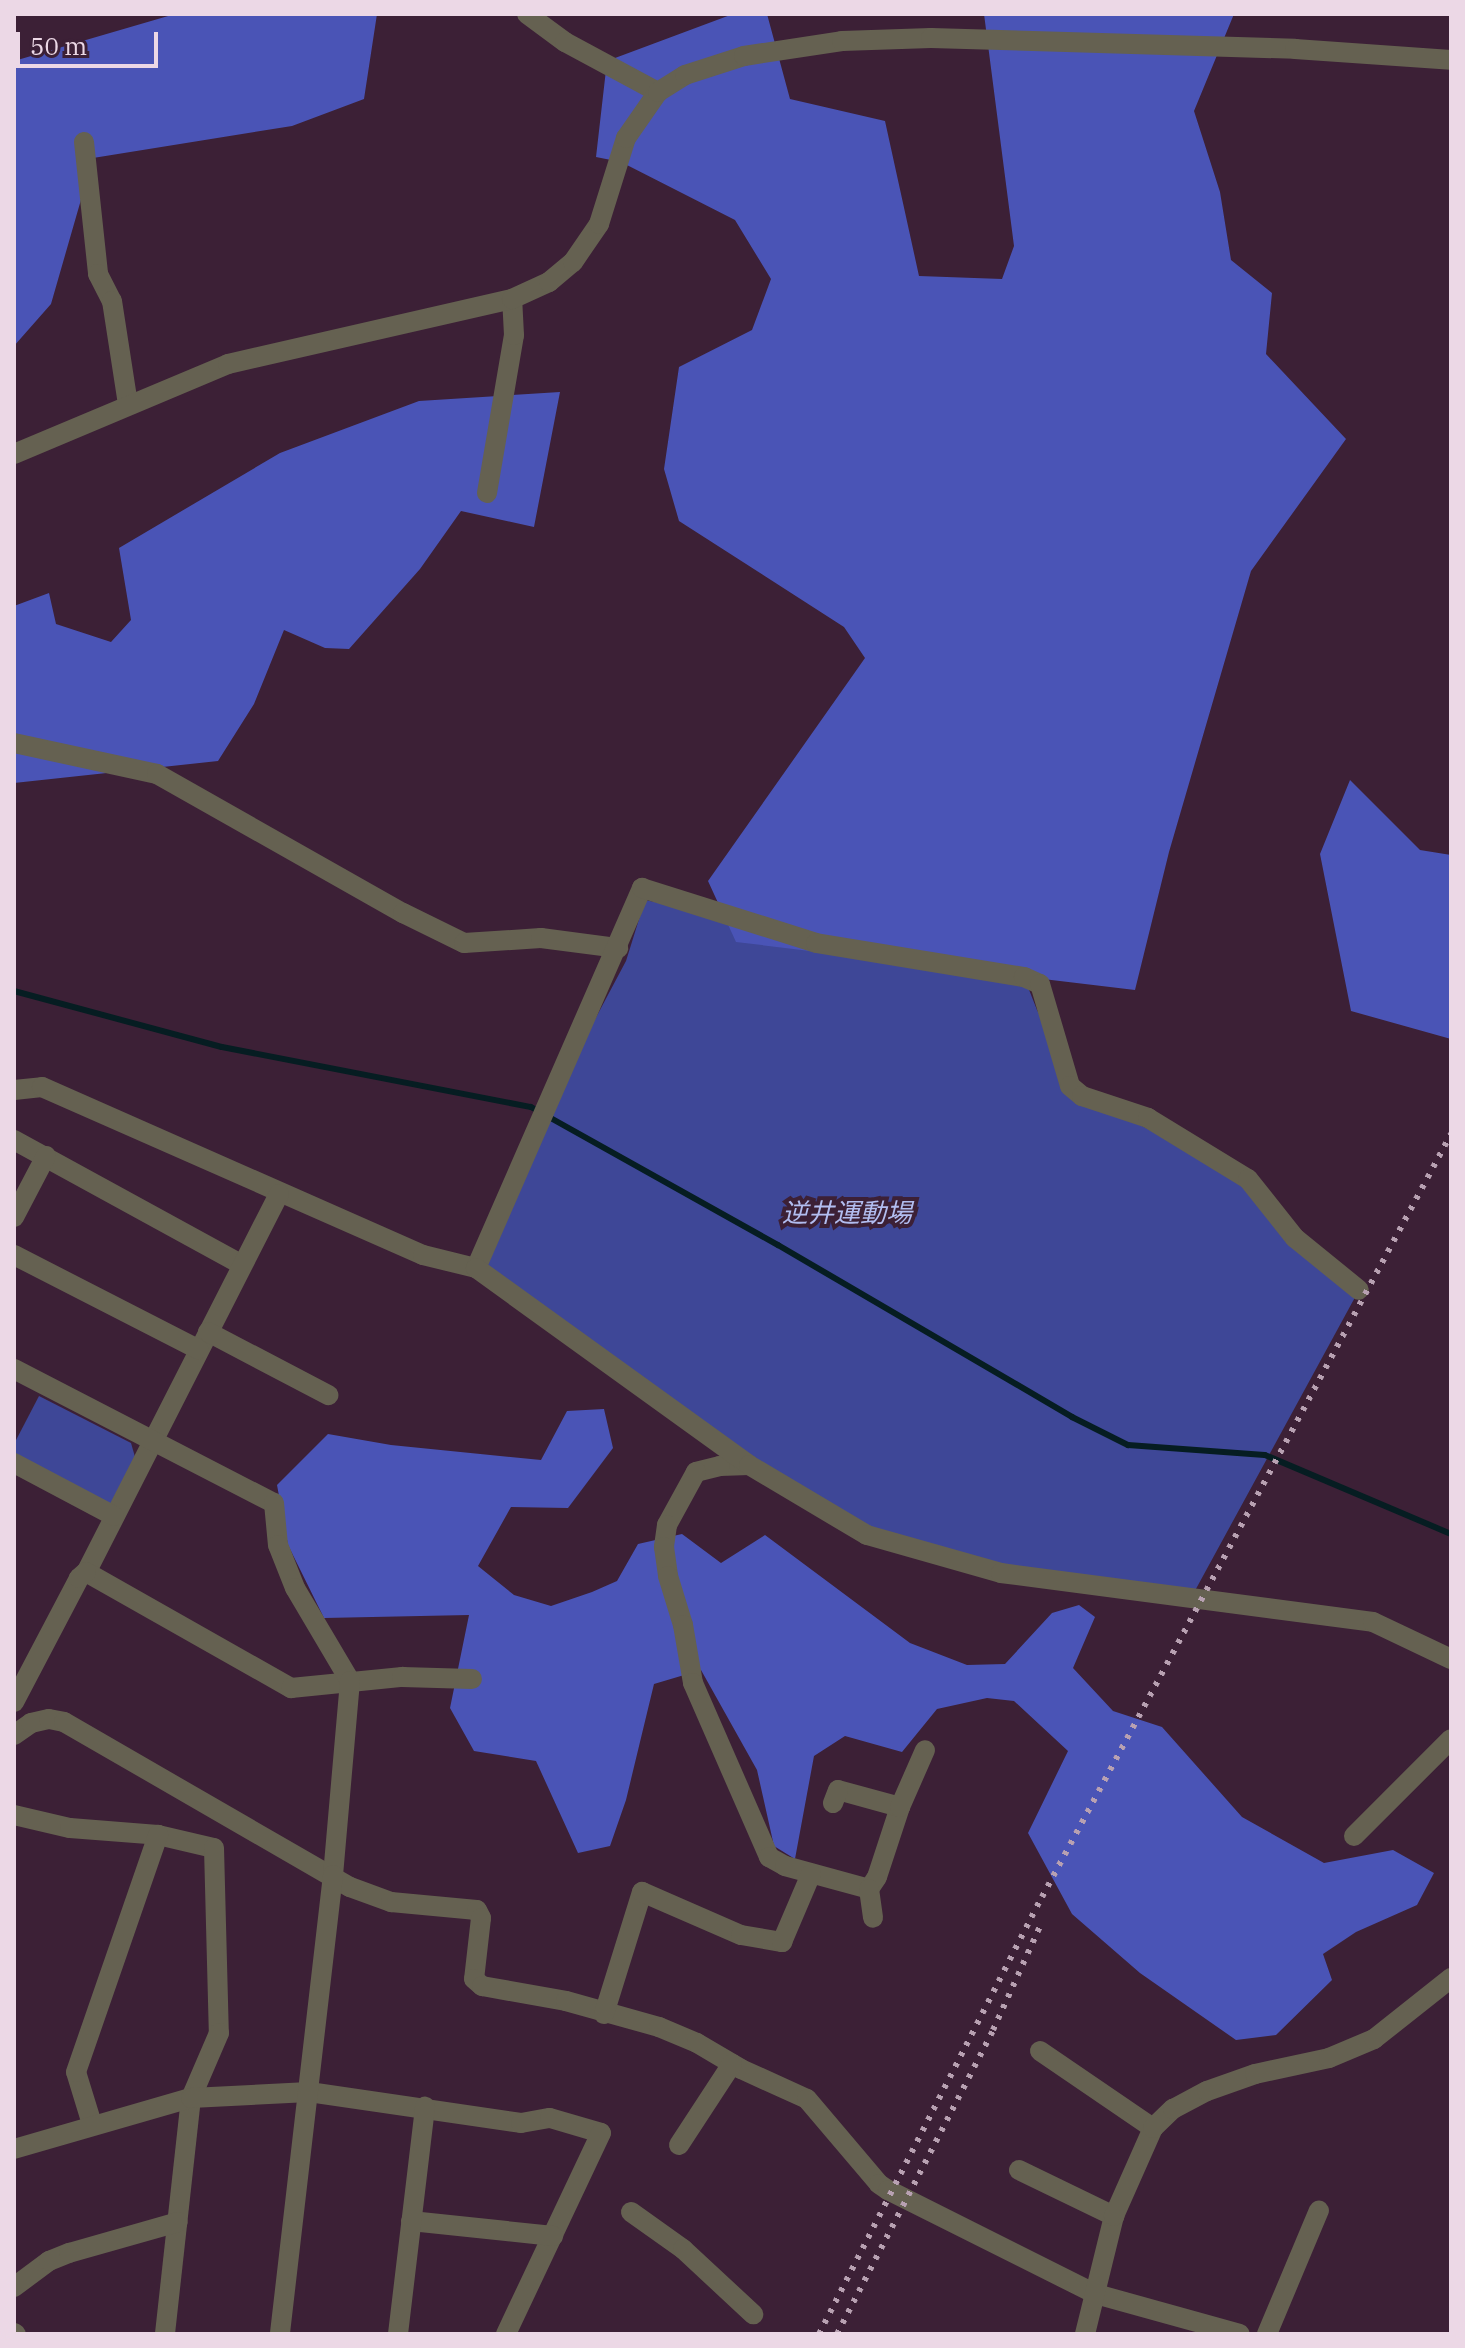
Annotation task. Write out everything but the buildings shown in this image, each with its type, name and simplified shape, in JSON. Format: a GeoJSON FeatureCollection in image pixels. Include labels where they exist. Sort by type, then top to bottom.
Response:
{"type":"FeatureCollection","features":[{"type":"Feature","properties":{"kind":"street"},"geometry":{"type":"LineString","coordinates":[[527,14],[565,42],[658,92]]}},
{"type":"Feature","properties":{"kind":"street"},"geometry":{"type":"LineString","coordinates":[[14,454],[228,364],[325,345],[512,299],[549,282],[573,262],[587,243],[605,210],[626,138],[658,92],[685,75],[744,56],[880,38],[1295,49],[1451,60]]}},
{"type":"Feature","properties":{"kind":"street"},"geometry":{"type":"LineString","coordinates":[[84,142],[98,274],[112,301],[128,404]]}},
{"type":"Feature","properties":{"kind":"street"},"geometry":{"type":"LineString","coordinates":[[487,493],[514,335],[512,299]]}},
{"type":"Feature","properties":{"kind":"street"},"geometry":{"type":"LineString","coordinates":[[14,743],[157,774],[377,898],[464,943],[541,938],[618,948]]}},
{"type":"Feature","properties":{"kind":"street"},"geometry":{"type":"LineString","coordinates":[[476,1268],[642,888],[816,943],[1024,977],[1040,984],[1070,1086],[1082,1096],[1148,1118],[1248,1179],[1295,1238],[1359,1290]]}},
{"type":"Feature","properties":{"kind":"street"},"geometry":{"type":"LineString","coordinates":[[14,1090],[42,1087],[423,1255],[476,1268],[749,1465],[867,1535],[1001,1573],[1373,1622],[1451,1659]]}},
{"type":"Feature","properties":{"kind":"street"},"geometry":{"type":"LineString","coordinates":[[14,1140],[242,1265]]}},
{"type":"Feature","properties":{"kind":"street"},"geometry":{"type":"LineString","coordinates":[[14,1217],[46,1156]]}},
{"type":"Feature","properties":{"kind":"street"},"geometry":{"type":"LineString","coordinates":[[14,1702],[79,1578],[86,1572],[279,1194]]}},
{"type":"Feature","properties":{"kind":"street"},"geometry":{"type":"LineString","coordinates":[[14,1255],[328,1395]]}},
{"type":"Feature","properties":{"kind":"street"},"geometry":{"type":"LineString","coordinates":[[14,1369],[274,1503],[278,1545],[295,1588],[350,1681],[333,1875],[280,2334]]}},
{"type":"Feature","properties":{"kind":"street"},"geometry":{"type":"LineString","coordinates":[[14,1463],[114,1516]]}},
{"type":"Feature","properties":{"kind":"street"},"geometry":{"type":"LineString","coordinates":[[749,1465],[720,1466],[696,1472],[667,1525],[664,1547],[668,1576],[683,1625],[693,1683],[769,1857],[811,1874],[869,1889]]}},
{"type":"Feature","properties":{"kind":"street"},"geometry":{"type":"LineString","coordinates":[[86,1572],[291,1688],[402,1677],[472,1679]]}},
{"type":"Feature","properties":{"kind":"street"},"geometry":{"type":"LineString","coordinates":[[14,1708],[18,1732],[49,1719],[64,1722],[350,1887],[391,1902],[477,1910],[481,1918],[474,1979],[482,1986],[566,2001],[659,2027],[697,2043],[732,2064],[807,2099],[879,2184],[888,2190],[1096,2294],[1240,2334]]}},
{"type":"Feature","properties":{"kind":"street"},"geometry":{"type":"LineString","coordinates":[[1354,1836],[1451,1739]]}},
{"type":"Feature","properties":{"kind":"street"},"geometry":{"type":"LineString","coordinates":[[873,1918],[869,1889],[877,1877],[900,1807],[925,1750]]}},
{"type":"Feature","properties":{"kind":"street"},"geometry":{"type":"LineString","coordinates":[[833,1803],[838,1790],[900,1807]]}},
{"type":"Feature","properties":{"kind":"street"},"geometry":{"type":"LineString","coordinates":[[14,1815],[70,1828],[158,1835],[214,1848],[219,2033],[191,2098],[165,2334]]}},
{"type":"Feature","properties":{"kind":"street"},"geometry":{"type":"LineString","coordinates":[[92,2124],[76,2072],[158,1835]]}},
{"type":"Feature","properties":{"kind":"street"},"geometry":{"type":"LineString","coordinates":[[604,2014],[642,1892],[741,1935],[782,1942],[811,1874]]}},
{"type":"Feature","properties":{"kind":"street"},"geometry":{"type":"LineString","coordinates":[[1085,2334],[1114,2216],[1153,2128],[1173,2109],[1207,2091],[1255,2074],[1329,2058],[1374,2039],[1451,1978]]}},
{"type":"Feature","properties":{"kind":"street"},"geometry":{"type":"LineString","coordinates":[[1040,2051],[1153,2128]]}},
{"type":"Feature","properties":{"kind":"street"},"geometry":{"type":"LineString","coordinates":[[679,2145],[732,2064]]}},
{"type":"Feature","properties":{"kind":"street"},"geometry":{"type":"LineString","coordinates":[[14,2149],[92,2124],[191,2098],[309,2092],[521,2123],[550,2118],[601,2133],[506,2334]]}},
{"type":"Feature","properties":{"kind":"street"},"geometry":{"type":"LineString","coordinates":[[398,2334],[425,2107]]}},
{"type":"Feature","properties":{"kind":"street"},"geometry":{"type":"LineString","coordinates":[[1019,2170],[1114,2216]]}},
{"type":"Feature","properties":{"kind":"street"},"geometry":{"type":"LineString","coordinates":[[1267,2334],[1319,2210]]}},
{"type":"Feature","properties":{"kind":"street"},"geometry":{"type":"LineString","coordinates":[[631,2212],[683,2249],[753,2314]]}},
{"type":"Feature","properties":{"kind":"street"},"geometry":{"type":"LineString","coordinates":[[411,2221],[553,2236]]}},
{"type":"Feature","properties":{"kind":"street"},"geometry":{"type":"LineString","coordinates":[[18,2275],[69,2253],[178,2222]]}},
{"type":"Feature","properties":{"kind":"green space","name":"逆井運動場"},"geometry":{"type":"Polygon","coordinates":[[[645,900],[1024,977],[1037,1010],[1082,1096],[1248,1179],[1359,1290],[1191,1598],[1001,1573],[867,1535],[476,1268],[534,1134],[626,961],[645,900]]]}},
{"type":"Feature","properties":{"kind":"green space"},"geometry":{"type":"Polygon","coordinates":[[[39,1396],[131,1443],[135,1457],[110,1505],[14,1459],[14,1444],[39,1396]]]}},
{"type":"Feature","properties":{"kind":"shaded area"},"geometry":{"type":"Polygon","coordinates":[[[175,14],[377,14],[364,99],[292,126],[93,158],[51,304],[14,346],[14,61],[175,14]]]}},
{"type":"Feature","properties":{"kind":"shaded area"},"geometry":{"type":"Polygon","coordinates":[[[733,14],[767,14],[790,99],[885,121],[919,276],[1002,279],[1014,246],[984,14],[1234,14],[1194,111],[1220,192],[1231,260],[1272,293],[1266,354],[1346,439],[1251,571],[1169,852],[1135,990],[736,942],[708,881],[865,658],[844,627],[679,521],[664,469],[679,367],[752,330],[771,279],[735,220],[621,162],[596,157],[607,61],[733,14]]]}},
{"type":"Feature","properties":{"kind":"shaded area"},"geometry":{"type":"Polygon","coordinates":[[[560,392],[534,527],[461,511],[420,569],[349,649],[325,648],[284,630],[254,704],[218,761],[14,783],[14,606],[49,593],[56,624],[111,642],[131,620],[119,548],[280,453],[419,401],[560,392]]]}},
{"type":"Feature","properties":{"kind":"shaded area"},"geometry":{"type":"Polygon","coordinates":[[[1350,780],[1420,850],[1451,855],[1451,1039],[1351,1011],[1320,854],[1350,780]]]}},
{"type":"Feature","properties":{"kind":"shaded area"},"geometry":{"type":"Polygon","coordinates":[[[604,1409],[613,1448],[568,1508],[511,1507],[478,1566],[514,1595],[551,1606],[592,1592],[617,1581],[638,1544],[682,1534],[721,1563],[765,1535],[910,1643],[967,1665],[1005,1664],[1052,1613],[1079,1605],[1095,1617],[1073,1668],[1113,1711],[1162,1727],[1242,1817],[1324,1863],[1393,1850],[1434,1873],[1417,1905],[1356,1932],[1323,1954],[1332,1980],[1276,2035],[1236,2040],[1140,1973],[1072,1914],[1028,1833],[1068,1751],[1014,1701],[987,1698],[937,1709],[902,1752],[845,1736],[814,1756],[795,1859],[774,1846],[757,1770],[701,1670],[654,1684],[626,1800],[610,1846],[578,1853],[536,1761],[474,1751],[450,1708],[469,1615],[324,1618],[288,1545],[277,1485],[328,1434],[391,1445],[541,1460],[567,1411],[604,1409]]]}},
{"type":"Feature","properties":{"kind":"waterway"},"geometry":{"type":"LineString","coordinates":[[14,991],[222,1047],[531,1107],[778,1245],[1072,1417],[1128,1445],[1265,1455],[1451,1534]]}},
{"type":"Feature","properties":{"kind":"railway"},"geometry":{"type":"LineString","coordinates":[[819,2334],[1042,1897],[1451,1134]]}},
{"type":"Feature","properties":{"kind":"railway"},"geometry":{"type":"LineString","coordinates":[[837,2334],[993,2030],[1041,1924]]}}]}
